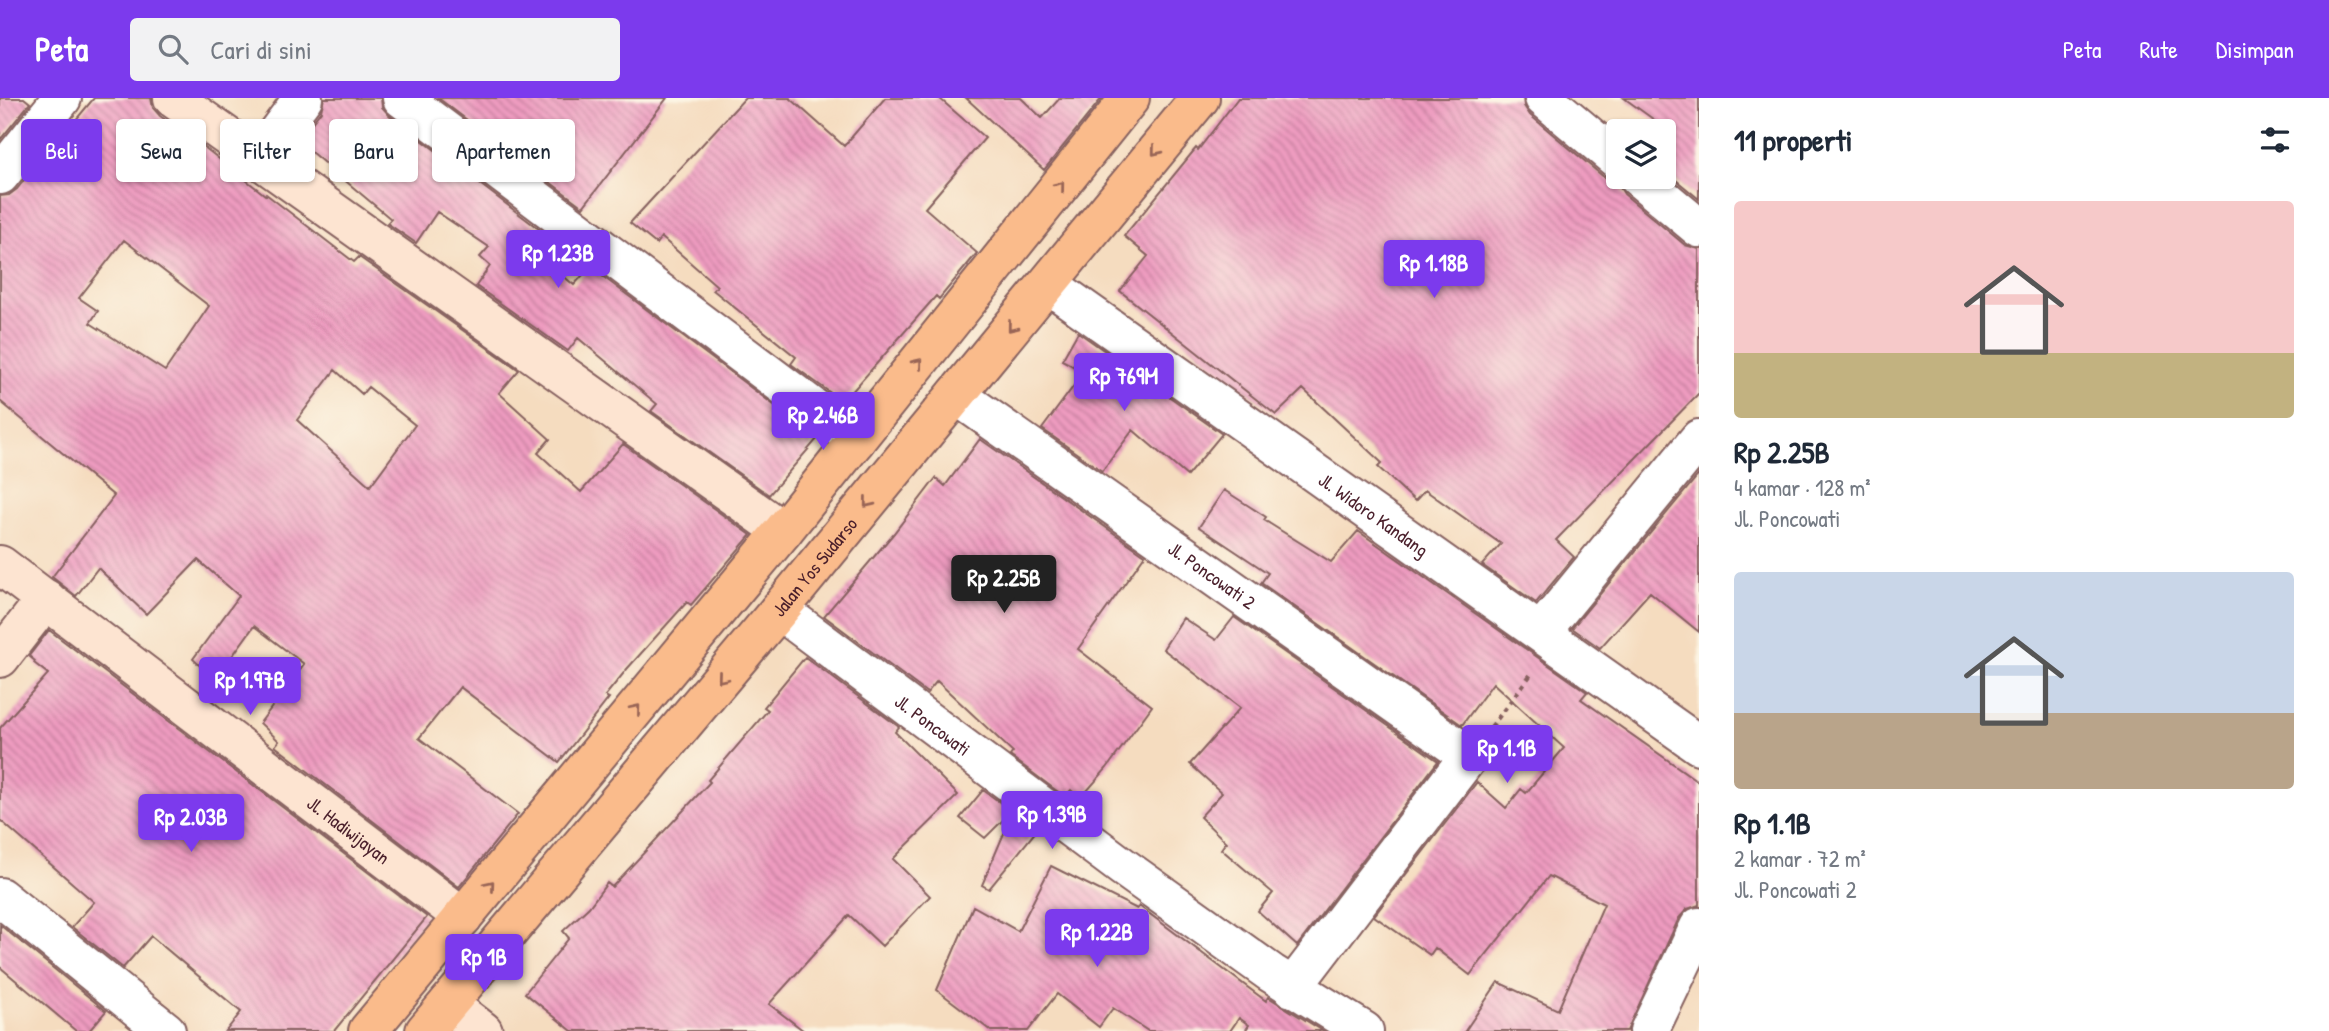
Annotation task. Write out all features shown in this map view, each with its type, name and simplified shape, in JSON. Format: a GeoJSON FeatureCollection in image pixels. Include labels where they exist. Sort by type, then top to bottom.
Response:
{"type":"FeatureCollection","features":[{"type":"Feature","properties":{"kind":"main road"},"geometry":{"type":"LineString","coordinates":[[368,1031],[783,531],[1130,98]]}},
{"type":"Feature","properties":{"kind":"main road","name":"Jalan Yos Sudarso"},"geometry":{"type":"LineString","coordinates":[[436,1017],[779,610],[1199,98]]}},
{"type":"Feature","properties":{"kind":"main road"},"geometry":{"type":"LineString","coordinates":[[463,917],[498,944]]}},
{"type":"Feature","properties":{"kind":"main road"},"geometry":{"type":"LineString","coordinates":[[414,976],[436,1017]]}},
{"type":"Feature","properties":{"kind":"street"},"geometry":{"type":"LineString","coordinates":[[0,175],[62,98]]}},
{"type":"Feature","properties":{"kind":"street"},"geometry":{"type":"LineString","coordinates":[[173,98],[220,130]]}},
{"type":"Feature","properties":{"kind":"street"},"geometry":{"type":"LineString","coordinates":[[287,119],[303,98]]}},
{"type":"Feature","properties":{"kind":"street"},"geometry":{"type":"LineString","coordinates":[[402,98],[856,440]]}},
{"type":"Feature","properties":{"kind":"street"},"geometry":{"type":"LineString","coordinates":[[1544,98],[1606,150]]}},
{"type":"Feature","properties":{"kind":"street"},"geometry":{"type":"LineString","coordinates":[[294,182],[783,531]]}},
{"type":"Feature","properties":{"kind":"street"},"geometry":{"type":"LineString","coordinates":[[1652,189],[1699,228]]}},
{"type":"Feature","properties":{"kind":"street","name":"Jl. Widoro Kandang"},"geometry":{"type":"LineString","coordinates":[[1048,284],[1699,745]]}},
{"type":"Feature","properties":{"kind":"street","name":"Jl. Poncowati 2"},"geometry":{"type":"LineString","coordinates":[[956,395],[1469,755]]}},
{"type":"Feature","properties":{"kind":"street"},"geometry":{"type":"LineString","coordinates":[[1548,638],[1696,448]]}},
{"type":"Feature","properties":{"kind":"street","name":"Jl. Hadiwijayan"},"geometry":{"type":"LineString","coordinates":[[0,565],[463,917]]}},
{"type":"Feature","properties":{"kind":"street"},"geometry":{"type":"LineString","coordinates":[[0,658],[46,599]]}},
{"type":"Feature","properties":{"kind":"street","name":"Jl. Poncowati"},"geometry":{"type":"LineString","coordinates":[[779,610],[1123,867],[1349,1027]]}},
{"type":"Feature","properties":{"kind":"street"},"geometry":{"type":"LineString","coordinates":[[1292,988],[1469,755]]}},
{"type":"Feature","properties":{"kind":"street"},"geometry":{"type":"LineString","coordinates":[[0,897],[166,1031]]}},
{"type":"Feature","properties":{"kind":"street"},"geometry":{"type":"LineString","coordinates":[[1649,1031],[1699,927]]}},
{"type":"Feature","properties":{"kind":"street"},"geometry":{"type":"LineString","coordinates":[[436,1017],[482,1031]]}},
{"type":"Feature","properties":{"kind":"path"},"geometry":{"type":"LineString","coordinates":[[1469,755],[1548,638]]}},
{"type":"Feature","properties":{"kind":"building"},"geometry":{"type":"Polygon","coordinates":[[[0,98],[24,98],[30,103],[0,140],[0,98]]]}},
{"type":"Feature","properties":{"kind":"building"},"geometry":{"type":"Polygon","coordinates":[[[94,98],[151,98],[153,108],[164,119],[116,119],[116,182],[206,182],[206,149],[220,160],[220,182],[248,182],[354,262],[359,257],[519,370],[499,393],[550,439],[538,453],[581,492],[623,444],[751,535],[691,605],[687,602],[627,669],[605,696],[609,698],[559,762],[460,687],[419,738],[518,814],[459,887],[275,746],[279,741],[260,723],[304,664],[254,626],[215,680],[193,659],[239,596],[198,560],[146,614],[98,568],[76,596],[52,577],[114,496],[0,401],[0,196],[9,195],[23,182],[102,182],[102,119],[77,119],[94,98]],[[124,240],[79,298],[98,311],[90,323],[165,371],[209,306],[124,240]],[[335,370],[297,420],[370,486],[415,425],[368,387],[362,394],[335,370]]]}},
{"type":"Feature","properties":{"kind":"building"},"geometry":{"type":"Polygon","coordinates":[[[324,98],[381,98],[382,107],[394,119],[329,119],[329,167],[315,155],[315,119],[321,111],[324,98]]]}},
{"type":"Feature","properties":{"kind":"building"},"geometry":{"type":"Polygon","coordinates":[[[438,98],[667,98],[583,207],[550,182],[575,182],[575,119],[466,119],[438,98]]]}},
{"type":"Feature","properties":{"kind":"building"},"geometry":{"type":"Polygon","coordinates":[[[745,98],[790,98],[844,146],[885,98],[939,98],[985,138],[925,208],[977,253],[939,299],[936,296],[843,402],[791,364],[796,357],[713,290],[717,286],[661,237],[656,244],[630,223],[745,98]]]}},
{"type":"Feature","properties":{"kind":"building"},"geometry":{"type":"Polygon","coordinates":[[[966,98],[1021,98],[1042,118],[1060,98],[1102,98],[1044,170],[966,98]]]}},
{"type":"Feature","properties":{"kind":"building"},"geometry":{"type":"Polygon","coordinates":[[[1238,98],[1523,98],[1524,106],[1530,115],[1606,178],[1606,189],[1621,189],[1685,245],[1699,249],[1699,393],[1556,540],[1574,557],[1536,603],[1482,565],[1501,544],[1425,490],[1415,501],[1378,467],[1382,463],[1303,389],[1276,415],[1120,291],[1148,256],[1124,236],[1196,148],[1198,150],[1238,98]]]}},
{"type":"Feature","properties":{"kind":"building"},"geometry":{"type":"Polygon","coordinates":[[[1624,98],[1699,98],[1699,199],[1676,180],[1676,119],[1653,119],[1624,98]]]}},
{"type":"Feature","properties":{"kind":"building"},"geometry":{"type":"Polygon","coordinates":[[[418,137],[432,148],[432,182],[477,182],[556,242],[543,259],[574,285],[590,267],[818,438],[769,495],[651,411],[657,404],[578,338],[568,351],[476,286],[490,266],[480,257],[489,247],[437,212],[416,243],[387,223],[391,219],[347,182],[418,182],[418,137]]]}},
{"type":"Feature","properties":{"kind":"building"},"geometry":{"type":"Polygon","coordinates":[[[1078,332],[1222,434],[1187,476],[1133,430],[1102,471],[1042,429],[1084,372],[1062,360],[1078,332]]]}},
{"type":"Feature","properties":{"kind":"building"},"geometry":{"type":"Polygon","coordinates":[[[980,439],[1145,555],[1078,649],[1152,706],[1107,768],[1080,799],[1071,790],[1065,797],[1010,756],[1013,752],[937,681],[927,693],[824,616],[936,478],[945,486],[980,439]]]}},
{"type":"Feature","properties":{"kind":"building"},"geometry":{"type":"Polygon","coordinates":[[[1699,474],[1699,632],[1650,592],[1600,648],[1572,628],[1699,474]]]}},
{"type":"Feature","properties":{"kind":"building"},"geometry":{"type":"Polygon","coordinates":[[[1224,490],[1266,517],[1264,520],[1331,562],[1358,531],[1587,692],[1581,699],[1699,782],[1699,905],[1687,909],[1679,918],[1627,1031],[1465,1031],[1498,982],[1558,1010],[1604,904],[1549,876],[1470,975],[1435,948],[1430,955],[1374,916],[1477,782],[1506,808],[1521,789],[1526,793],[1564,748],[1493,683],[1462,725],[1261,583],[1268,573],[1199,527],[1224,490]]]}},
{"type":"Feature","properties":{"kind":"building"},"geometry":{"type":"Polygon","coordinates":[[[1234,617],[1438,761],[1297,946],[1258,911],[1273,893],[1221,849],[1226,842],[1200,817],[1222,793],[1190,764],[1240,708],[1163,649],[1183,618],[1216,640],[1234,617]]]}},
{"type":"Feature","properties":{"kind":"building"},"geometry":{"type":"Polygon","coordinates":[[[49,630],[427,917],[334,1031],[226,1031],[241,1012],[151,936],[123,968],[72,927],[94,902],[0,820],[0,728],[48,674],[29,656],[49,630]]]}},
{"type":"Feature","properties":{"kind":"building"},"geometry":{"type":"Polygon","coordinates":[[[805,657],[899,727],[895,732],[958,795],[893,859],[930,896],[882,946],[849,915],[769,1004],[804,1031],[572,1031],[525,993],[569,938],[563,931],[589,907],[607,883],[612,887],[710,782],[708,780],[768,710],[764,707],[805,657]]]}},
{"type":"Feature","properties":{"kind":"building"},"geometry":{"type":"Polygon","coordinates":[[[983,790],[1012,811],[985,838],[960,818],[983,790]]]}},
{"type":"Feature","properties":{"kind":"building"},"geometry":{"type":"Polygon","coordinates":[[[1013,812],[1037,830],[989,889],[982,885],[1013,812]]]}},
{"type":"Feature","properties":{"kind":"building"},"geometry":{"type":"Polygon","coordinates":[[[1051,866],[1137,909],[1139,906],[1266,1001],[1268,997],[1323,1031],[1245,1031],[1249,1025],[1239,1018],[1230,1031],[1148,1031],[1113,1008],[1099,1027],[1057,994],[1028,1031],[991,1031],[937,990],[973,906],[1018,931],[1051,866]]]}},
{"type":"Feature","properties":{"kind":"building"},"geometry":{"type":"Polygon","coordinates":[[[0,925],[106,1011],[89,1031],[76,1031],[0,967],[0,925]]]}}]}
